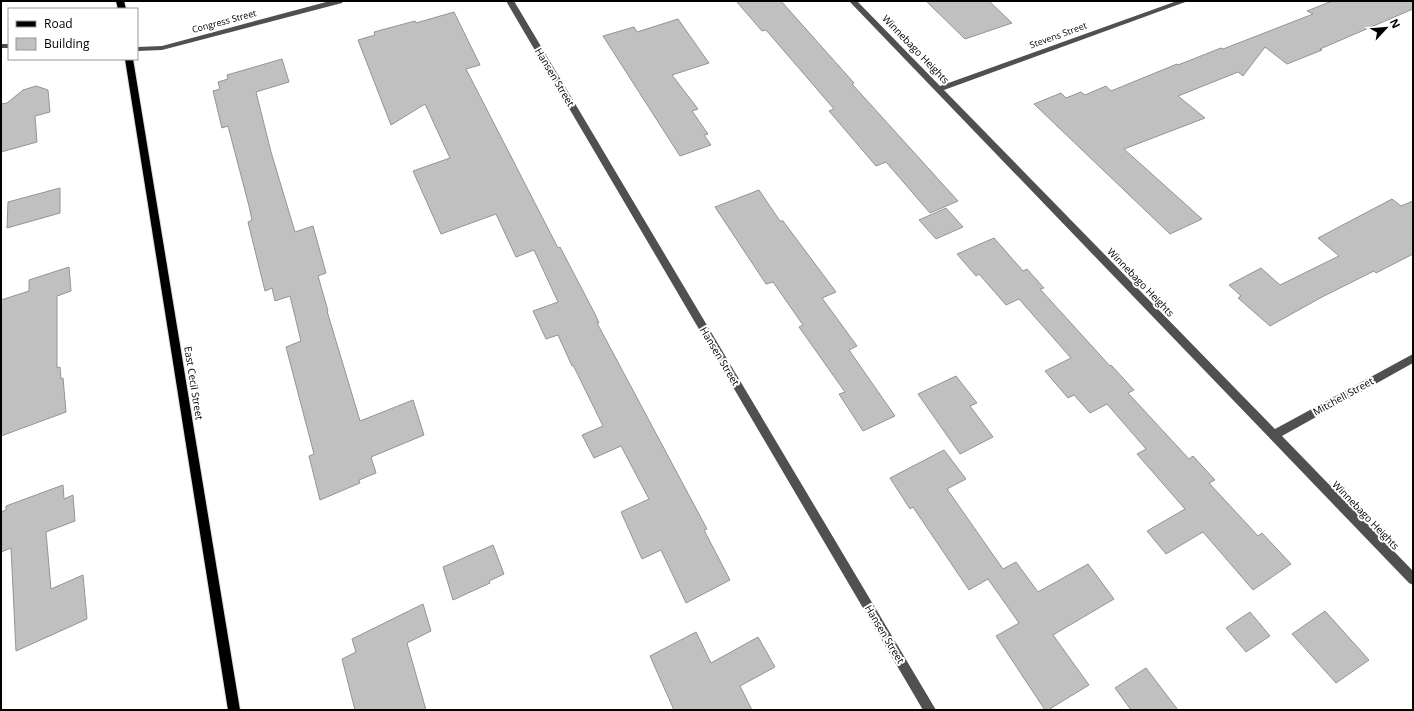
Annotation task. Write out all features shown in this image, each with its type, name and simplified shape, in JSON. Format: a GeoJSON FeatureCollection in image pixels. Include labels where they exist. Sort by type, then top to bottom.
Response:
{"type":"FeatureCollection","features":[{"type":"Feature","properties":{"kind":"main road","name":"East Cecil Street"},"geometry":{"type":"LineString","coordinates":[[129,60],[234,710]]}},
{"type":"Feature","properties":{"kind":"street","name":"Congress Street"},"geometry":{"type":"LineString","coordinates":[[138,49],[162,48],[339,1]]}},
{"type":"Feature","properties":{"kind":"street","name":"Hansen Street"},"geometry":{"type":"LineString","coordinates":[[510,1],[930,710]]}},
{"type":"Feature","properties":{"kind":"street","name":"Winnebago Heights"},"geometry":{"type":"LineString","coordinates":[[853,1],[1413,579]]}},
{"type":"Feature","properties":{"kind":"street","name":"Stevens Street"},"geometry":{"type":"LineString","coordinates":[[938,89],[1184,1]]}},
{"type":"Feature","properties":{"kind":"street","name":"Mitchell Street"},"geometry":{"type":"LineString","coordinates":[[1274,435],[1413,358]]}},
{"type":"Feature","properties":{"kind":"building"},"geometry":{"type":"Polygon","coordinates":[[[736,1],[781,1],[854,83],[852,84],[958,201],[930,213],[886,162],[876,166],[829,111],[834,109],[766,30],[762,31],[736,1]]]}},
{"type":"Feature","properties":{"kind":"building"},"geometry":{"type":"Polygon","coordinates":[[[926,1],[989,1],[1012,23],[965,39],[926,1]]]}},
{"type":"Feature","properties":{"kind":"building"},"geometry":{"type":"Polygon","coordinates":[[[1332,1],[1413,1],[1413,9],[1287,64],[1265,47],[1243,76],[1238,72],[1178,96],[1205,118],[1124,149],[1202,219],[1170,234],[1034,104],[1061,93],[1066,98],[1081,92],[1085,95],[1106,86],[1111,91],[1177,64],[1178,65],[1221,48],[1223,49],[1313,14],[1307,11],[1332,1]]]}},
{"type":"Feature","properties":{"kind":"building"},"geometry":{"type":"Polygon","coordinates":[[[454,12],[480,65],[466,69],[558,248],[560,247],[595,314],[599,323],[597,323],[707,529],[704,530],[730,580],[686,603],[661,550],[642,559],[621,512],[649,499],[621,446],[594,458],[582,435],[603,426],[558,335],[546,339],[533,311],[558,302],[534,250],[516,257],[496,214],[441,234],[413,171],[450,158],[425,104],[391,125],[358,40],[375,35],[374,32],[415,21],[416,23],[454,12]]]}},
{"type":"Feature","properties":{"kind":"building"},"geometry":{"type":"Polygon","coordinates":[[[678,19],[709,63],[672,75],[698,109],[692,111],[708,134],[704,135],[711,145],[680,156],[603,36],[634,27],[637,32],[678,19]]]}},
{"type":"Feature","properties":{"kind":"building"},"geometry":{"type":"Polygon","coordinates":[[[282,59],[289,82],[256,92],[271,152],[295,232],[313,226],[326,273],[318,276],[360,421],[413,400],[424,435],[371,457],[376,473],[359,480],[360,483],[320,500],[309,456],[314,454],[286,347],[301,341],[290,296],[275,301],[272,288],[265,291],[248,222],[252,220],[249,206],[228,126],[222,128],[213,91],[220,89],[218,82],[228,79],[227,75],[282,59]]]}},
{"type":"Feature","properties":{"kind":"building"},"geometry":{"type":"Polygon","coordinates":[[[36,86],[48,90],[50,112],[35,116],[37,142],[1,152],[1,104],[7,103],[23,90],[36,86]]]}},
{"type":"Feature","properties":{"kind":"building"},"geometry":{"type":"Polygon","coordinates":[[[60,188],[60,213],[7,228],[8,202],[60,188]]]}},
{"type":"Feature","properties":{"kind":"building"},"geometry":{"type":"Polygon","coordinates":[[[759,190],[780,221],[783,221],[836,292],[822,298],[857,346],[849,350],[895,416],[863,431],[839,394],[845,392],[799,327],[803,325],[773,282],[766,284],[715,207],[759,190]]]}},
{"type":"Feature","properties":{"kind":"building"},"geometry":{"type":"Polygon","coordinates":[[[1392,199],[1401,206],[1413,201],[1413,254],[1376,273],[1374,271],[1322,297],[1270,326],[1238,298],[1241,296],[1229,285],[1261,268],[1280,285],[1339,256],[1318,238],[1392,199]]]}},
{"type":"Feature","properties":{"kind":"building"},"geometry":{"type":"Polygon","coordinates":[[[946,208],[963,227],[936,239],[919,220],[946,208]]]}},
{"type":"Feature","properties":{"kind":"building"},"geometry":{"type":"Polygon","coordinates":[[[994,238],[1023,271],[1027,269],[1044,288],[1040,289],[1110,366],[1111,365],[1134,390],[1128,393],[1189,459],[1193,456],[1215,480],[1209,483],[1258,536],[1262,533],[1291,564],[1253,590],[1203,532],[1166,554],[1147,531],[1185,509],[1137,454],[1146,449],[1107,404],[1090,413],[1074,395],[1068,398],[1045,371],[1071,358],[1019,299],[1006,305],[979,274],[976,276],[957,254],[994,238]]]}},
{"type":"Feature","properties":{"kind":"building"},"geometry":{"type":"Polygon","coordinates":[[[69,267],[71,291],[57,296],[57,368],[60,367],[61,379],[63,378],[66,412],[1,436],[1,300],[29,291],[29,280],[69,267]]]}},
{"type":"Feature","properties":{"kind":"building"},"geometry":{"type":"Polygon","coordinates":[[[956,376],[977,403],[970,406],[993,437],[960,454],[918,394],[956,376]]]}},
{"type":"Feature","properties":{"kind":"building"},"geometry":{"type":"Polygon","coordinates":[[[944,450],[966,479],[947,489],[1003,569],[1016,562],[1038,592],[1088,564],[1114,599],[1053,635],[1089,685],[1048,710],[1045,710],[996,636],[1019,623],[988,579],[969,590],[913,507],[910,509],[890,478],[944,450]]]}},
{"type":"Feature","properties":{"kind":"building"},"geometry":{"type":"Polygon","coordinates":[[[63,485],[64,499],[73,495],[75,521],[46,532],[51,589],[83,575],[87,619],[16,651],[11,548],[1,552],[1,512],[6,510],[6,506],[63,485]]]}},
{"type":"Feature","properties":{"kind":"building"},"geometry":{"type":"Polygon","coordinates":[[[493,545],[504,574],[489,581],[490,583],[453,600],[443,567],[493,545]]]}},
{"type":"Feature","properties":{"kind":"building"},"geometry":{"type":"Polygon","coordinates":[[[423,604],[431,631],[407,643],[426,710],[355,710],[342,659],[356,652],[352,639],[423,604]]]}},
{"type":"Feature","properties":{"kind":"building"},"geometry":{"type":"Polygon","coordinates":[[[1325,611],[1369,660],[1336,683],[1292,634],[1325,611]]]}},
{"type":"Feature","properties":{"kind":"building"},"geometry":{"type":"Polygon","coordinates":[[[1250,612],[1270,636],[1246,652],[1226,628],[1250,612]]]}},
{"type":"Feature","properties":{"kind":"building"},"geometry":{"type":"Polygon","coordinates":[[[696,632],[711,663],[758,637],[775,667],[740,686],[752,710],[674,710],[650,656],[696,632]]]}},
{"type":"Feature","properties":{"kind":"building"},"geometry":{"type":"Polygon","coordinates":[[[1146,668],[1178,710],[1131,710],[1115,688],[1146,668]]]}}]}
